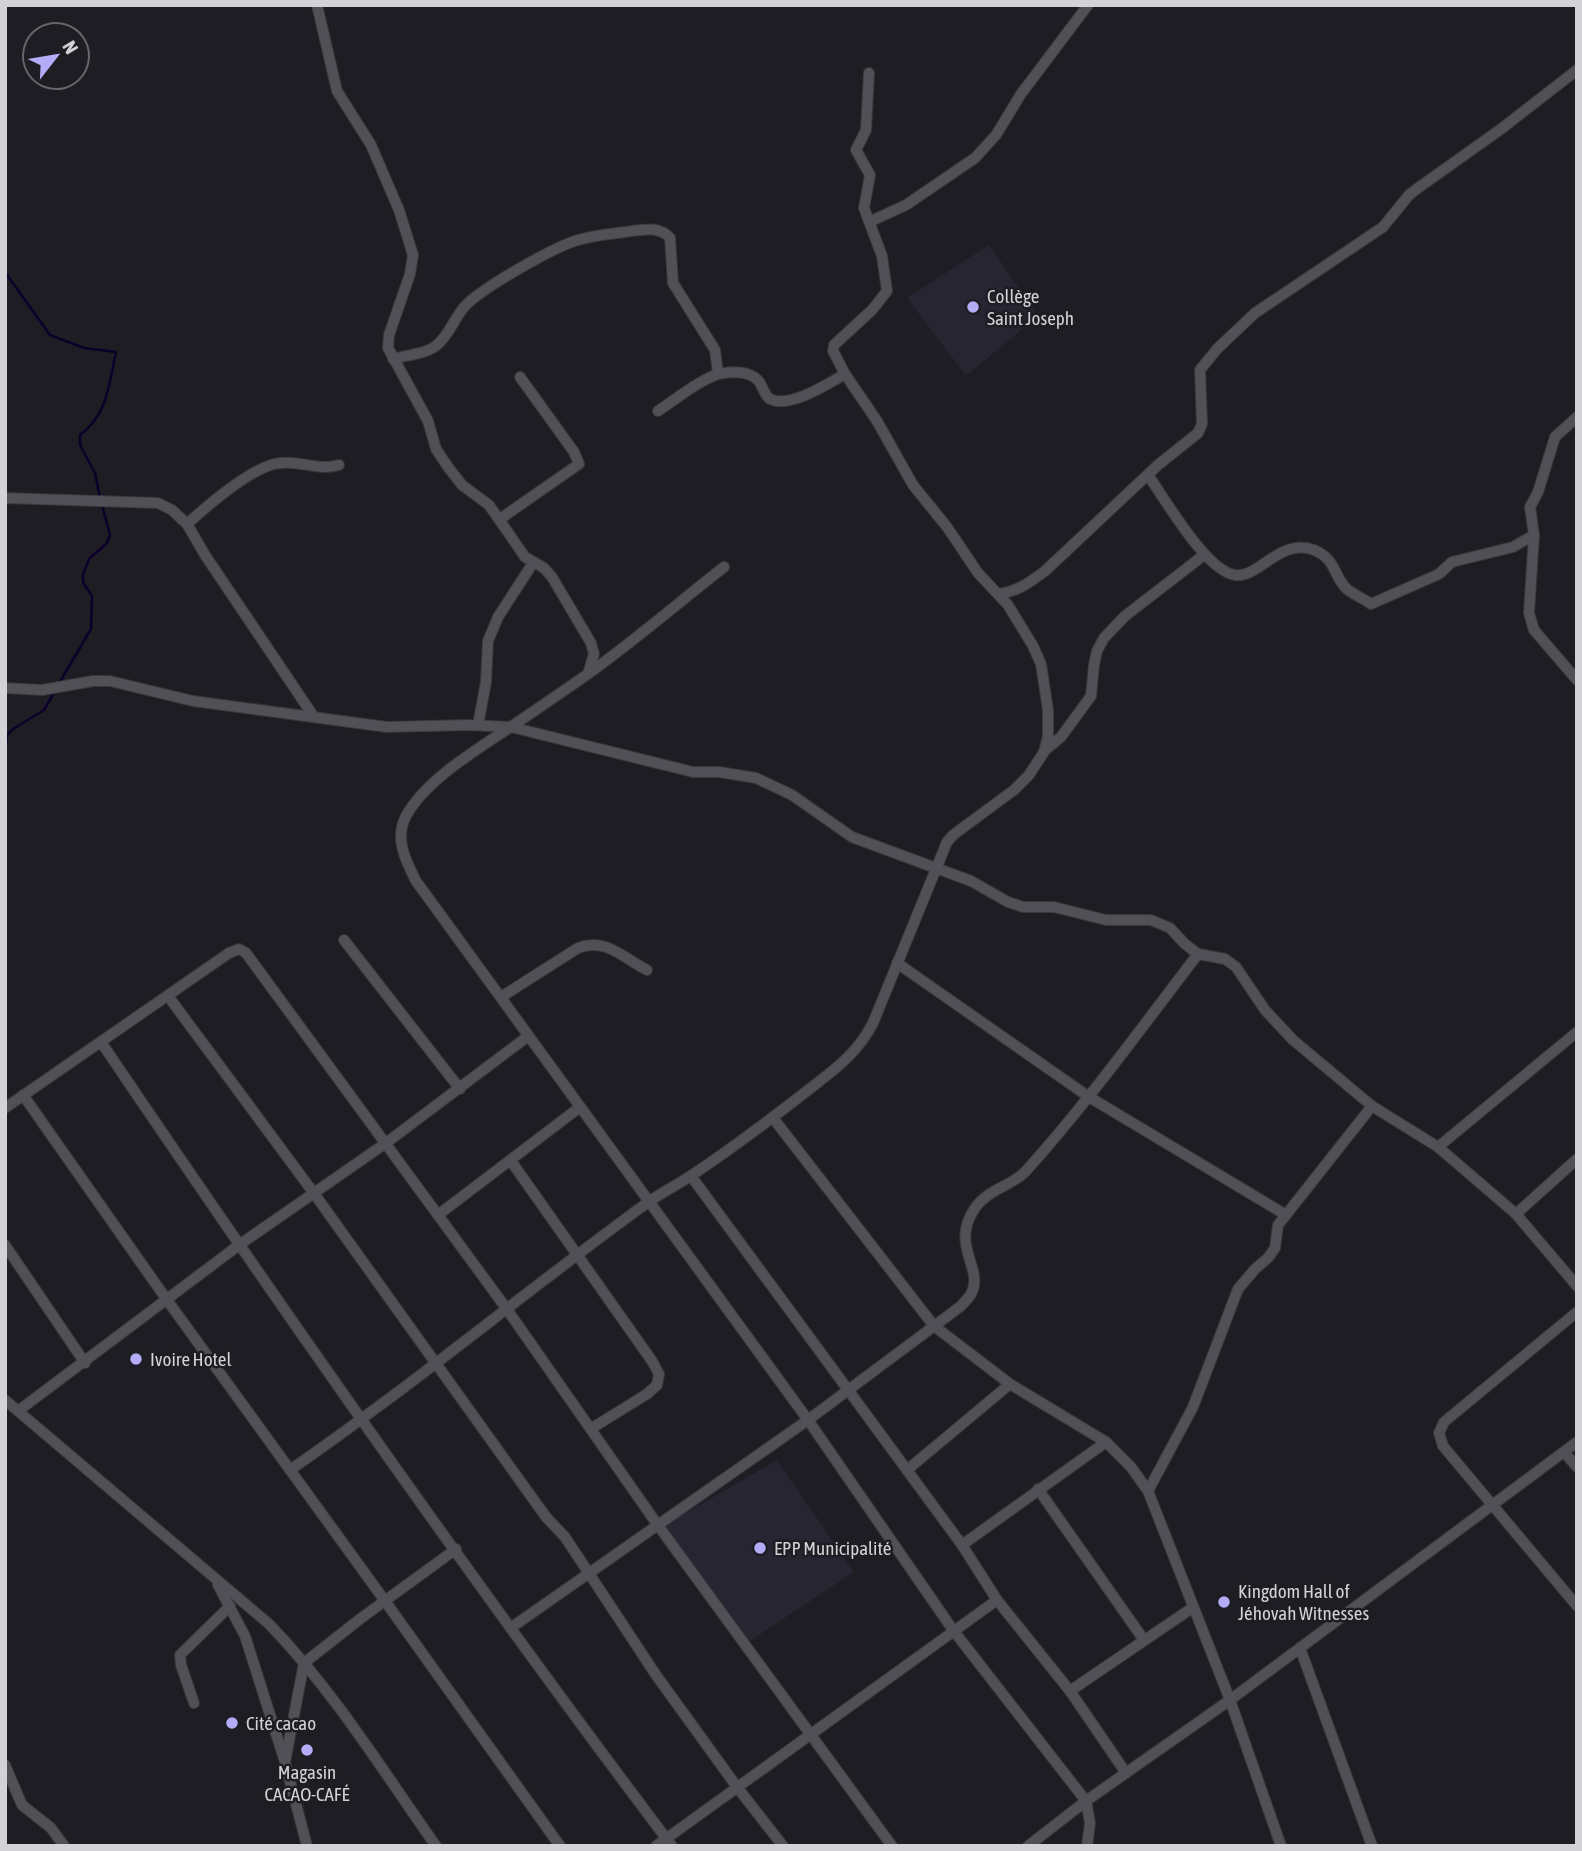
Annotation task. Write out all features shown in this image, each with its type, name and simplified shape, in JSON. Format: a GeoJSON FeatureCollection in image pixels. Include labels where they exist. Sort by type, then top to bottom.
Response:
{"type":"FeatureCollection","features":[{"type":"Feature","properties":{"kind":"street"},"geometry":{"type":"LineString","coordinates":[[317,5],[337,91],[371,145],[399,210],[413,255],[410,274],[388,335],[388,348],[428,421],[436,449],[448,467],[462,485],[489,505],[524,557],[544,568],[552,576],[591,643],[594,654],[587,674]]}},
{"type":"Feature","properties":{"kind":"street"},"geometry":{"type":"LineString","coordinates":[[869,222],[906,205],[975,158],[1004,125],[1021,94],[1088,5]]}},
{"type":"Feature","properties":{"kind":"street"},"geometry":{"type":"LineString","coordinates":[[999,594],[1025,586],[1045,571],[1148,475],[1198,433],[1202,424],[1200,370],[1217,349],[1255,313],[1383,227],[1409,195],[1577,70]]}},
{"type":"Feature","properties":{"kind":"street"},"geometry":{"type":"LineString","coordinates":[[290,1470],[363,1420],[649,1201],[691,1176],[773,1118],[847,1060],[863,1042],[947,842],[1014,790],[1029,775],[1044,751],[1048,736],[1048,710],[1041,664],[1033,646],[999,594],[978,573],[947,527],[913,485],[833,351],[834,345],[872,310],[887,291],[888,283],[882,266],[882,256],[864,208],[870,175],[856,150],[866,130],[869,73]]}},
{"type":"Feature","properties":{"kind":"street"},"geometry":{"type":"LineString","coordinates":[[393,359],[429,350],[438,345],[470,302],[549,253],[580,239],[658,229],[670,238],[673,283],[715,350],[718,374]]}},
{"type":"Feature","properties":{"kind":"street"},"geometry":{"type":"LineString","coordinates":[[658,411],[718,374],[749,374],[760,382],[766,395],[774,400],[810,395],[845,374]]}},
{"type":"Feature","properties":{"kind":"street"},"geometry":{"type":"LineString","coordinates":[[500,519],[579,464],[574,452],[520,377]]}},
{"type":"Feature","properties":{"kind":"street"},"geometry":{"type":"LineString","coordinates":[[1577,417],[1555,437],[1538,492],[1530,507],[1534,535],[1529,613],[1534,631],[1577,680]]}},
{"type":"Feature","properties":{"kind":"street"},"geometry":{"type":"LineString","coordinates":[[187,524],[217,498],[265,467],[278,463],[295,463],[326,469],[339,465]]}},
{"type":"Feature","properties":{"kind":"street"},"geometry":{"type":"LineString","coordinates":[[1148,475],[1204,555],[1224,571],[1235,575],[1246,574],[1286,550],[1301,547],[1315,551],[1331,561],[1347,589],[1371,604],[1439,575],[1452,562],[1513,547],[1534,535]]}},
{"type":"Feature","properties":{"kind":"street"},"geometry":{"type":"LineString","coordinates":[[5,498],[158,503],[172,510],[187,524],[212,566],[314,717]]}},
{"type":"Feature","properties":{"kind":"street"},"geometry":{"type":"LineString","coordinates":[[1044,751],[1061,737],[1091,696],[1094,665],[1104,638],[1125,616],[1204,555]]}},
{"type":"Feature","properties":{"kind":"street"},"geometry":{"type":"LineString","coordinates":[[478,725],[486,682],[488,641],[498,617],[533,563]]}},
{"type":"Feature","properties":{"kind":"street"},"geometry":{"type":"LineString","coordinates":[[724,567],[587,674],[458,763],[414,804],[404,818],[400,837],[404,859],[416,881],[527,1037],[808,1420],[953,1630],[1086,1801],[1090,1823],[1087,1846]]}},
{"type":"Feature","properties":{"kind":"street"},"geometry":{"type":"LineString","coordinates":[[5,688],[42,690],[93,681],[110,681],[192,701],[387,727],[510,727],[693,772],[719,772],[756,778],[792,795],[852,836],[936,867],[1023,907],[1054,907],[1106,920],[1151,920],[1170,928],[1198,954],[1225,959],[1236,967],[1278,1025],[1373,1106],[1438,1147],[1516,1214],[1577,1286]]}},
{"type":"Feature","properties":{"kind":"street"},"geometry":{"type":"LineString","coordinates":[[344,940],[460,1089]]}},
{"type":"Feature","properties":{"kind":"street"},"geometry":{"type":"LineString","coordinates":[[501,997],[578,948],[589,944],[608,946],[648,970]]}},
{"type":"Feature","properties":{"kind":"street"},"geometry":{"type":"LineString","coordinates":[[5,1108],[234,949],[242,950],[251,958],[438,1214],[592,1428],[657,1524],[892,1846]]}},
{"type":"Feature","properties":{"kind":"street"},"geometry":{"type":"LineString","coordinates":[[512,1627],[808,1420],[961,1306],[972,1292],[975,1275],[965,1241],[966,1223],[978,1204],[992,1192],[1024,1174],[1089,1097],[1198,954]]}},
{"type":"Feature","properties":{"kind":"street"},"geometry":{"type":"LineString","coordinates":[[897,962],[1089,1097],[1286,1215]]}},
{"type":"Feature","properties":{"kind":"street"},"geometry":{"type":"LineString","coordinates":[[168,996],[313,1192],[546,1517],[565,1537],[656,1675],[783,1846]]}},
{"type":"Feature","properties":{"kind":"street"},"geometry":{"type":"LineString","coordinates":[[1438,1147],[1577,1032]]}},
{"type":"Feature","properties":{"kind":"street"},"geometry":{"type":"LineString","coordinates":[[18,1411],[239,1245],[386,1143],[527,1037]]}},
{"type":"Feature","properties":{"kind":"street"},"geometry":{"type":"LineString","coordinates":[[101,1042],[239,1245],[363,1420],[670,1842]]}},
{"type":"Feature","properties":{"kind":"street"},"geometry":{"type":"LineString","coordinates":[[23,1095],[167,1300],[560,1846]]}},
{"type":"Feature","properties":{"kind":"street"},"geometry":{"type":"LineString","coordinates":[[1148,1492],[1193,1407],[1238,1289],[1275,1248],[1278,1225],[1373,1106]]}},
{"type":"Feature","properties":{"kind":"street"},"geometry":{"type":"LineString","coordinates":[[438,1214],[580,1107]]}},
{"type":"Feature","properties":{"kind":"street"},"geometry":{"type":"LineString","coordinates":[[773,1118],[934,1326],[1010,1384],[1106,1442],[1131,1468],[1148,1492],[1230,1700],[1282,1846]]}},
{"type":"Feature","properties":{"kind":"street"},"geometry":{"type":"LineString","coordinates":[[1516,1214],[1577,1159]]}},
{"type":"Feature","properties":{"kind":"street"},"geometry":{"type":"LineString","coordinates":[[511,1161],[659,1374],[657,1385],[648,1394],[592,1428]]}},
{"type":"Feature","properties":{"kind":"street"},"geometry":{"type":"LineString","coordinates":[[691,1176],[962,1545],[997,1600],[1070,1691],[1126,1773]]}},
{"type":"Feature","properties":{"kind":"street"},"geometry":{"type":"LineString","coordinates":[[5,1245],[85,1363]]}},
{"type":"Feature","properties":{"kind":"street"},"geometry":{"type":"LineString","coordinates":[[1577,1312],[1444,1422],[1439,1433],[1443,1446],[1577,1606]]}},
{"type":"Feature","properties":{"kind":"street"},"geometry":{"type":"LineString","coordinates":[[906,1470],[1010,1384]]}},
{"type":"Feature","properties":{"kind":"street"},"geometry":{"type":"LineString","coordinates":[[5,1400],[269,1624],[336,1704],[436,1846]]}},
{"type":"Feature","properties":{"kind":"street"},"geometry":{"type":"LineString","coordinates":[[962,1545],[1106,1442]]}},
{"type":"Feature","properties":{"kind":"street"},"geometry":{"type":"LineString","coordinates":[[1027,1846],[1230,1700],[1577,1443]]}},
{"type":"Feature","properties":{"kind":"street"},"geometry":{"type":"LineString","coordinates":[[1564,1452],[1577,1467]]}},
{"type":"Feature","properties":{"kind":"street"},"geometry":{"type":"LineString","coordinates":[[1038,1489],[1144,1640]]}},
{"type":"Feature","properties":{"kind":"street"},"geometry":{"type":"LineString","coordinates":[[285,1762],[304,1664],[456,1549]]}},
{"type":"Feature","properties":{"kind":"street"},"geometry":{"type":"LineString","coordinates":[[215,1578],[245,1636],[285,1762],[307,1846]]}},
{"type":"Feature","properties":{"kind":"street"},"geometry":{"type":"LineString","coordinates":[[656,1846],[670,1842],[737,1787],[997,1600]]}},
{"type":"Feature","properties":{"kind":"street"},"geometry":{"type":"LineString","coordinates":[[194,1703],[180,1654],[230,1606]]}},
{"type":"Feature","properties":{"kind":"street"},"geometry":{"type":"LineString","coordinates":[[1070,1691],[1192,1608]]}},
{"type":"Feature","properties":{"kind":"street"},"geometry":{"type":"LineString","coordinates":[[1300,1648],[1373,1846]]}},
{"type":"Feature","properties":{"kind":"street"},"geometry":{"type":"LineString","coordinates":[[5,1765],[22,1805],[51,1828],[64,1846]]}},
{"type":"Feature","properties":{"kind":"shaded area","name":"Collège Saint Joseph"},"geometry":{"type":"Polygon","coordinates":[[[989,245],[1038,316],[966,376],[907,298],[989,245]]]}},
{"type":"Feature","properties":{"kind":"shaded area"},"geometry":{"type":"Polygon","coordinates":[[[777,1460],[854,1572],[750,1641],[665,1525],[777,1460]]]}},
{"type":"Feature","properties":{"kind":"waterway"},"geometry":{"type":"LineString","coordinates":[[5,272],[50,335],[84,348],[116,352],[102,408],[80,435],[80,445],[95,473],[100,498]]}},
{"type":"Feature","properties":{"kind":"waterway"},"geometry":{"type":"LineString","coordinates":[[58,685],[91,629],[92,596],[83,582],[83,575],[89,559],[107,543],[110,535],[102,505]]}},
{"type":"Feature","properties":{"kind":"waterway"},"geometry":{"type":"LineString","coordinates":[[5,754],[7,735],[44,710],[55,691]]}},
{"type":"Feature","properties":{"kind":"place","name":"Collège Saint Joseph"},"geometry":{"type":"Point","coordinates":[973,307]}},
{"type":"Feature","properties":{"kind":"place","name":"Ivoire Hotel"},"geometry":{"type":"Point","coordinates":[136,1359]}},
{"type":"Feature","properties":{"kind":"place","name":"EPP Municipalité"},"geometry":{"type":"Point","coordinates":[760,1548]}},
{"type":"Feature","properties":{"kind":"place","name":"Kingdom Hall of Jéhovah Witnesses"},"geometry":{"type":"Point","coordinates":[1224,1602]}},
{"type":"Feature","properties":{"kind":"place","name":"Cité cacao"},"geometry":{"type":"Point","coordinates":[232,1723]}},
{"type":"Feature","properties":{"kind":"place","name":"Magasin CACAO-CAFÉ"},"geometry":{"type":"Point","coordinates":[307,1750]}}]}
